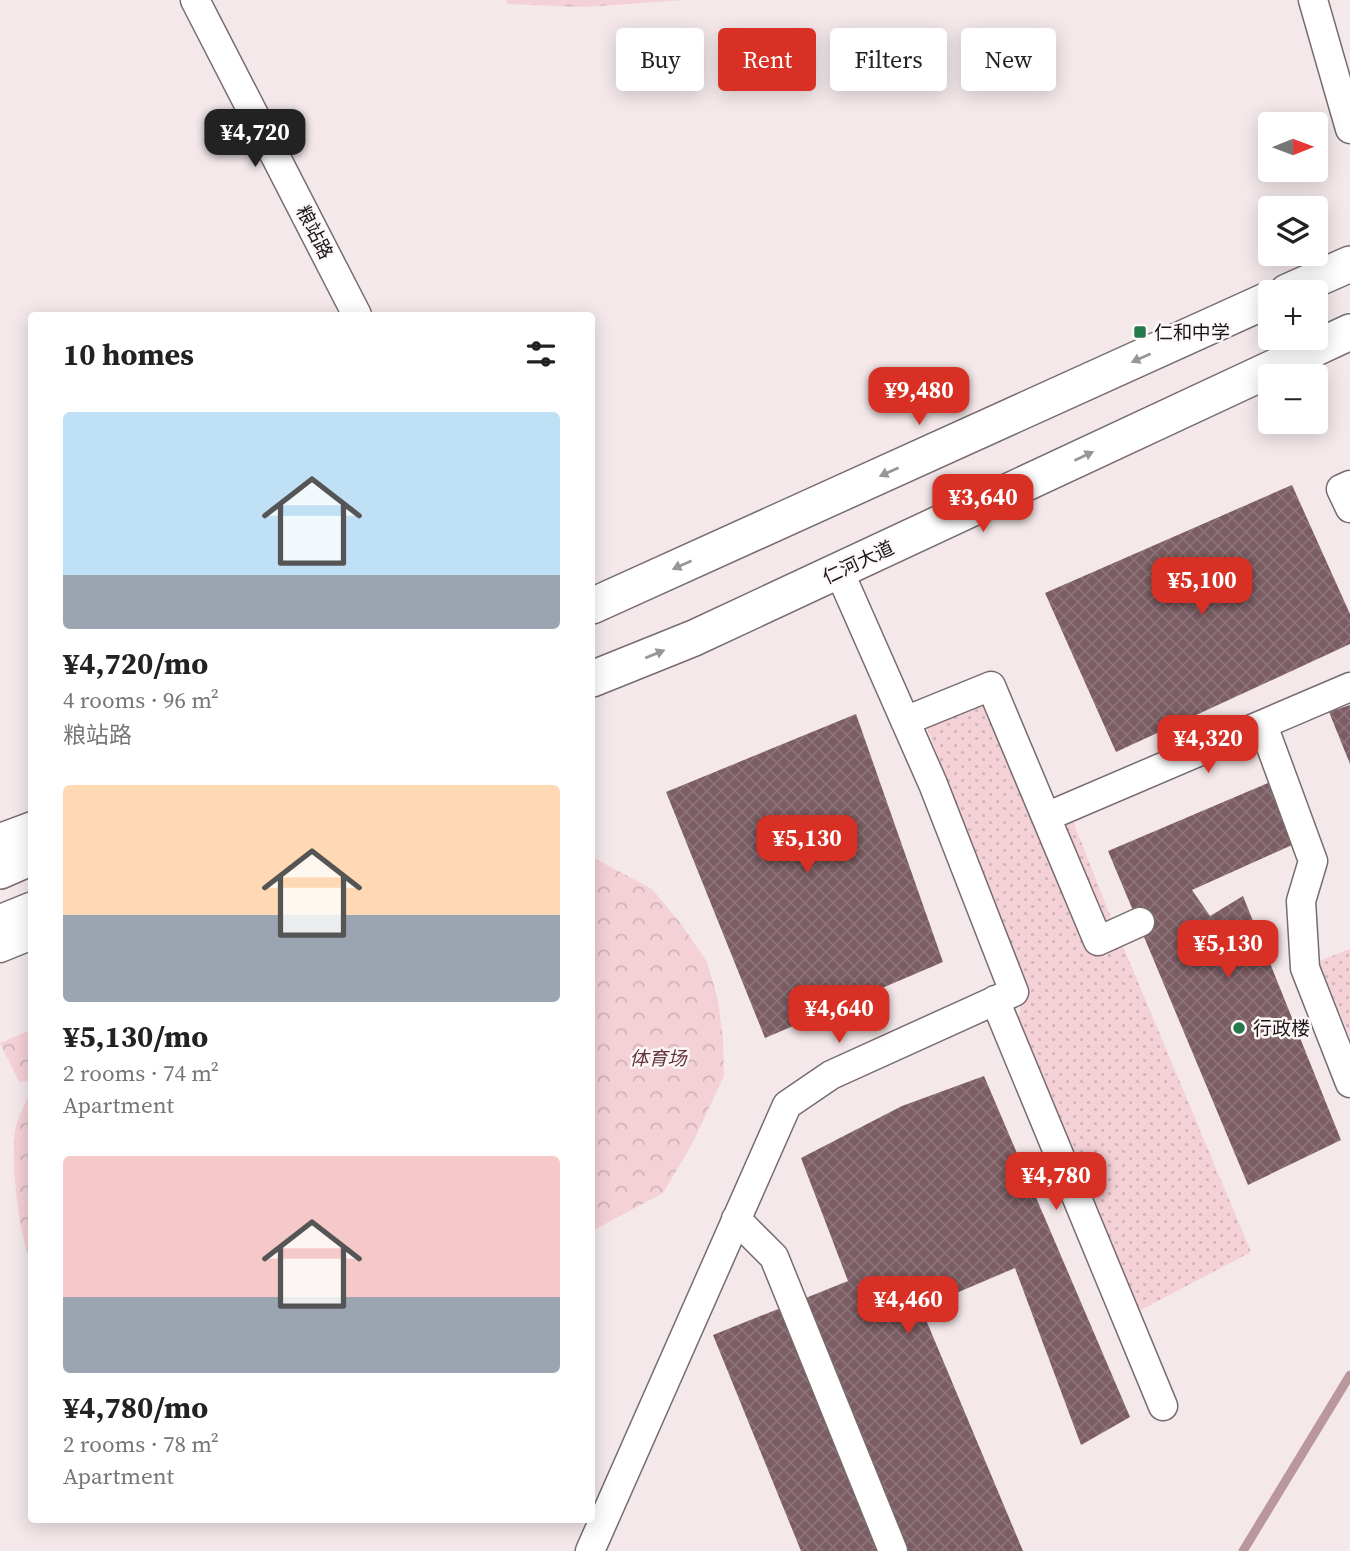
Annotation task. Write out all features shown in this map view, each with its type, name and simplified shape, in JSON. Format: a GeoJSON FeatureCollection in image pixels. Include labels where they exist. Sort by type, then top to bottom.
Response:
{"type":"FeatureCollection","features":[{"type":"Feature","properties":{"kind":"main road"},"geometry":{"type":"LineString","coordinates":[[1314,280],[1350,264]]}},
{"type":"Feature","properties":{"kind":"main road"},"geometry":{"type":"LineString","coordinates":[[595,605],[1258,304]]}},
{"type":"Feature","properties":{"kind":"main road","name":"仁河大道"},"geometry":{"type":"LineString","coordinates":[[595,678],[694,638],[1350,332]]}},
{"type":"Feature","properties":{"kind":"main road"},"geometry":{"type":"LineString","coordinates":[[0,871],[28,860]]}},
{"type":"Feature","properties":{"kind":"main road"},"geometry":{"type":"LineString","coordinates":[[0,923],[28,912]]}},
{"type":"Feature","properties":{"kind":"street","name":"粮站路"},"geometry":{"type":"LineString","coordinates":[[195,0],[356,312]]}},
{"type":"Feature","properties":{"kind":"street"},"geometry":{"type":"LineString","coordinates":[[1313,0],[1350,129]]}},
{"type":"Feature","properties":{"kind":"street"},"geometry":{"type":"LineString","coordinates":[[1350,485],[1341,489],[1350,508]]}},
{"type":"Feature","properties":{"kind":"street"},"geometry":{"type":"LineString","coordinates":[[590,1551],[787,1105],[831,1075],[1014,992],[933,784],[843,580]]}},
{"type":"Feature","properties":{"kind":"street"},"geometry":{"type":"LineString","coordinates":[[905,720],[991,686],[1098,940],[1140,922]]}},
{"type":"Feature","properties":{"kind":"street"},"geometry":{"type":"LineString","coordinates":[[1046,817],[1350,687]]}},
{"type":"Feature","properties":{"kind":"street"},"geometry":{"type":"LineString","coordinates":[[1263,725],[1313,861],[1301,901],[1305,968],[1350,1083]]}},
{"type":"Feature","properties":{"kind":"street"},"geometry":{"type":"LineString","coordinates":[[0,838],[28,828]]}},
{"type":"Feature","properties":{"kind":"street"},"geometry":{"type":"LineString","coordinates":[[0,948],[28,937]]}},
{"type":"Feature","properties":{"kind":"street"},"geometry":{"type":"LineString","coordinates":[[995,1000],[1163,1406]]}},
{"type":"Feature","properties":{"kind":"street"},"geometry":{"type":"LineString","coordinates":[[736,1219],[774,1257],[893,1551]]}},
{"type":"Feature","properties":{"kind":"green space"},"geometry":{"type":"Polygon","coordinates":[[[507,0],[684,0],[584,7],[507,4],[507,0]]]}},
{"type":"Feature","properties":{"kind":"green space"},"geometry":{"type":"Polygon","coordinates":[[[986,702],[1037,827],[1071,816],[1251,1252],[1135,1313],[1017,1032],[1024,979],[927,728],[986,702]]]}},
{"type":"Feature","properties":{"kind":"green space","name":"体育场"},"geometry":{"type":"Polygon","coordinates":[[[595,859],[652,889],[681,924],[707,962],[718,1000],[724,1076],[692,1144],[663,1193],[595,1229],[595,859]]]}},
{"type":"Feature","properties":{"kind":"green space"},"geometry":{"type":"Polygon","coordinates":[[[1350,949],[1350,1038],[1319,961],[1350,949]]]}},
{"type":"Feature","properties":{"kind":"green space"},"geometry":{"type":"Polygon","coordinates":[[[28,1031],[28,1080],[19,1082],[0,1043],[28,1031]]]}},
{"type":"Feature","properties":{"kind":"green space"},"geometry":{"type":"Polygon","coordinates":[[[28,1098],[28,1254],[19,1216],[14,1160],[16,1126],[28,1098]]]}},
{"type":"Feature","properties":{"kind":"building"},"geometry":{"type":"Polygon","coordinates":[[[1292,485],[1350,614],[1350,644],[1116,752],[1045,593],[1292,485]]]}},
{"type":"Feature","properties":{"kind":"building"},"geometry":{"type":"Polygon","coordinates":[[[1350,705],[1350,764],[1329,712],[1350,705]]]}},
{"type":"Feature","properties":{"kind":"building"},"geometry":{"type":"Polygon","coordinates":[[[856,714],[943,962],[765,1038],[666,792],[856,714]]]}},
{"type":"Feature","properties":{"kind":"building","name":"行政楼"},"geometry":{"type":"Polygon","coordinates":[[[1268,783],[1292,845],[1192,890],[1210,916],[1243,896],[1341,1140],[1248,1185],[1108,851],[1268,783]]]}},
{"type":"Feature","properties":{"kind":"building"},"geometry":{"type":"Polygon","coordinates":[[[984,1076],[1130,1417],[1081,1445],[1015,1268],[921,1308],[1023,1551],[801,1551],[713,1335],[848,1281],[801,1158],[902,1106],[984,1076]]]}},
{"type":"Feature","properties":{"kind":"waterway"},"geometry":{"type":"LineString","coordinates":[[1243,1551],[1350,1375]]}},
{"type":"Feature","properties":{"kind":"place","name":"仁和中学"},"geometry":{"type":"Point","coordinates":[1140,332]}},
{"type":"Feature","properties":{"kind":"place","name":"行政楼"},"geometry":{"type":"Point","coordinates":[1239,1028]}}]}
